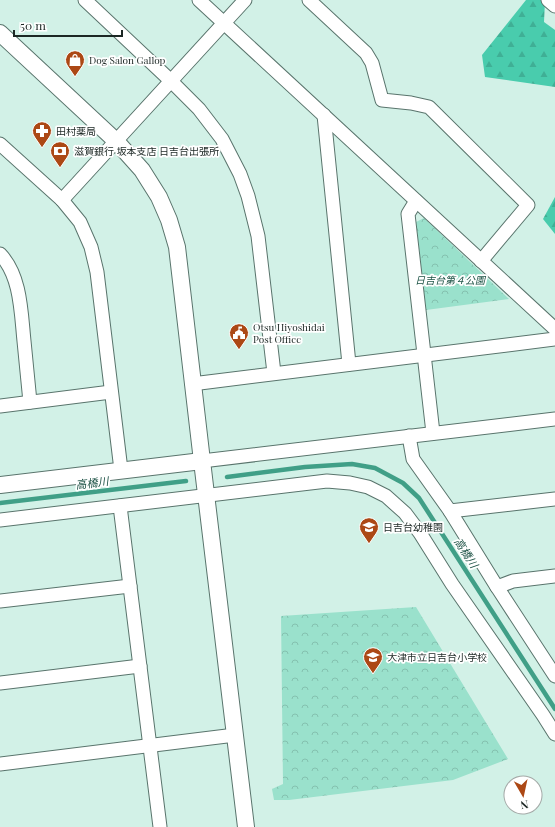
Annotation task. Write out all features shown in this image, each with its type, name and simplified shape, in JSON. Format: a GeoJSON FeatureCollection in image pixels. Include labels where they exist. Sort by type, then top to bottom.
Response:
{"type":"FeatureCollection","features":[{"type":"Feature","properties":{"kind":"street"},"geometry":{"type":"LineString","coordinates":[[85,0],[199,109],[222,139],[240,174],[248,196],[258,236],[274,374]]}},
{"type":"Feature","properties":{"kind":"street"},"geometry":{"type":"LineString","coordinates":[[199,0],[555,329]]}},
{"type":"Feature","properties":{"kind":"street"},"geometry":{"type":"LineString","coordinates":[[62,200],[245,0]]}},
{"type":"Feature","properties":{"kind":"street"},"geometry":{"type":"LineString","coordinates":[[309,0],[366,53],[372,63],[382,100],[411,103],[429,107],[528,205],[481,261]]}},
{"type":"Feature","properties":{"kind":"street"},"geometry":{"type":"LineString","coordinates":[[548,0],[555,6]]}},
{"type":"Feature","properties":{"kind":"street"},"geometry":{"type":"LineString","coordinates":[[0,33],[116,141],[142,170],[159,198],[169,220],[177,247],[192,384],[246,827]]}},
{"type":"Feature","properties":{"kind":"street"},"geometry":{"type":"LineString","coordinates":[[324,116],[349,364]]}},
{"type":"Feature","properties":{"kind":"street"},"geometry":{"type":"LineString","coordinates":[[0,144],[62,200],[80,222],[91,247],[97,272],[122,470]]}},
{"type":"Feature","properties":{"kind":"street"},"geometry":{"type":"LineString","coordinates":[[416,201],[408,214],[433,433]]}},
{"type":"Feature","properties":{"kind":"street"},"geometry":{"type":"LineString","coordinates":[[0,254],[5,259],[15,281],[20,306],[30,402]]}},
{"type":"Feature","properties":{"kind":"street"},"geometry":{"type":"LineString","coordinates":[[192,384],[555,339]]}},
{"type":"Feature","properties":{"kind":"street"},"geometry":{"type":"LineString","coordinates":[[0,406],[111,392]]}},
{"type":"Feature","properties":{"kind":"street"},"geometry":{"type":"LineString","coordinates":[[0,485],[555,419]]}},
{"type":"Feature","properties":{"kind":"street"},"geometry":{"type":"LineString","coordinates":[[409,436],[413,459],[450,512],[555,676]]}},
{"type":"Feature","properties":{"kind":"street"},"geometry":{"type":"LineString","coordinates":[[0,520],[327,481],[350,483],[368,487],[386,496],[405,513],[555,734]]}},
{"type":"Feature","properties":{"kind":"street"},"geometry":{"type":"LineString","coordinates":[[450,512],[555,499]]}},
{"type":"Feature","properties":{"kind":"street"},"geometry":{"type":"LineString","coordinates":[[120,506],[150,746],[158,827]]}},
{"type":"Feature","properties":{"kind":"street"},"geometry":{"type":"LineString","coordinates":[[497,587],[513,581],[555,576]]}},
{"type":"Feature","properties":{"kind":"street"},"geometry":{"type":"LineString","coordinates":[[0,601],[130,586]]}},
{"type":"Feature","properties":{"kind":"street"},"geometry":{"type":"LineString","coordinates":[[0,682],[140,666]]}},
{"type":"Feature","properties":{"kind":"street"},"geometry":{"type":"LineString","coordinates":[[0,764],[235,735]]}},
{"type":"Feature","properties":{"kind":"green space"},"geometry":{"type":"Polygon","coordinates":[[[526,0],[545,1],[544,22],[555,30],[555,87],[485,77],[482,55],[526,0]]]}},
{"type":"Feature","properties":{"kind":"green space"},"geometry":{"type":"Polygon","coordinates":[[[555,197],[555,234],[543,219],[555,197]]]}},
{"type":"Feature","properties":{"kind":"green space","name":"日吉台第４公園"},"geometry":{"type":"Polygon","coordinates":[[[424,218],[509,299],[426,310],[416,222],[424,218]]]}},
{"type":"Feature","properties":{"kind":"green space"},"geometry":{"type":"Polygon","coordinates":[[[416,607],[508,759],[453,780],[289,800],[274,800],[272,789],[283,784],[281,616],[416,607]]]}},
{"type":"Feature","properties":{"kind":"waterway","name":"高橋川"},"geometry":{"type":"LineString","coordinates":[[227,477],[305,467],[352,464],[375,468],[403,483],[419,498],[555,709]]}},
{"type":"Feature","properties":{"kind":"waterway","name":"高橋川"},"geometry":{"type":"LineString","coordinates":[[0,503],[186,481]]}},
{"type":"Feature","properties":{"kind":"place","name":"Dog Salon Gallop"},"geometry":{"type":"Point","coordinates":[75,77]}},
{"type":"Feature","properties":{"kind":"place","name":"田村薬局"},"geometry":{"type":"Point","coordinates":[42,148]}},
{"type":"Feature","properties":{"kind":"place","name":"滋賀銀行 坂本支店 日吉台出張所"},"geometry":{"type":"Point","coordinates":[60,168]}},
{"type":"Feature","properties":{"kind":"place","name":"Otsu Hiyoshidai Post Office"},"geometry":{"type":"Point","coordinates":[239,350]}},
{"type":"Feature","properties":{"kind":"place","name":"日吉台幼稚園"},"geometry":{"type":"Point","coordinates":[369,544]}},
{"type":"Feature","properties":{"kind":"place","name":"大津市立日吉台小学校"},"geometry":{"type":"Point","coordinates":[373,674]}}]}
